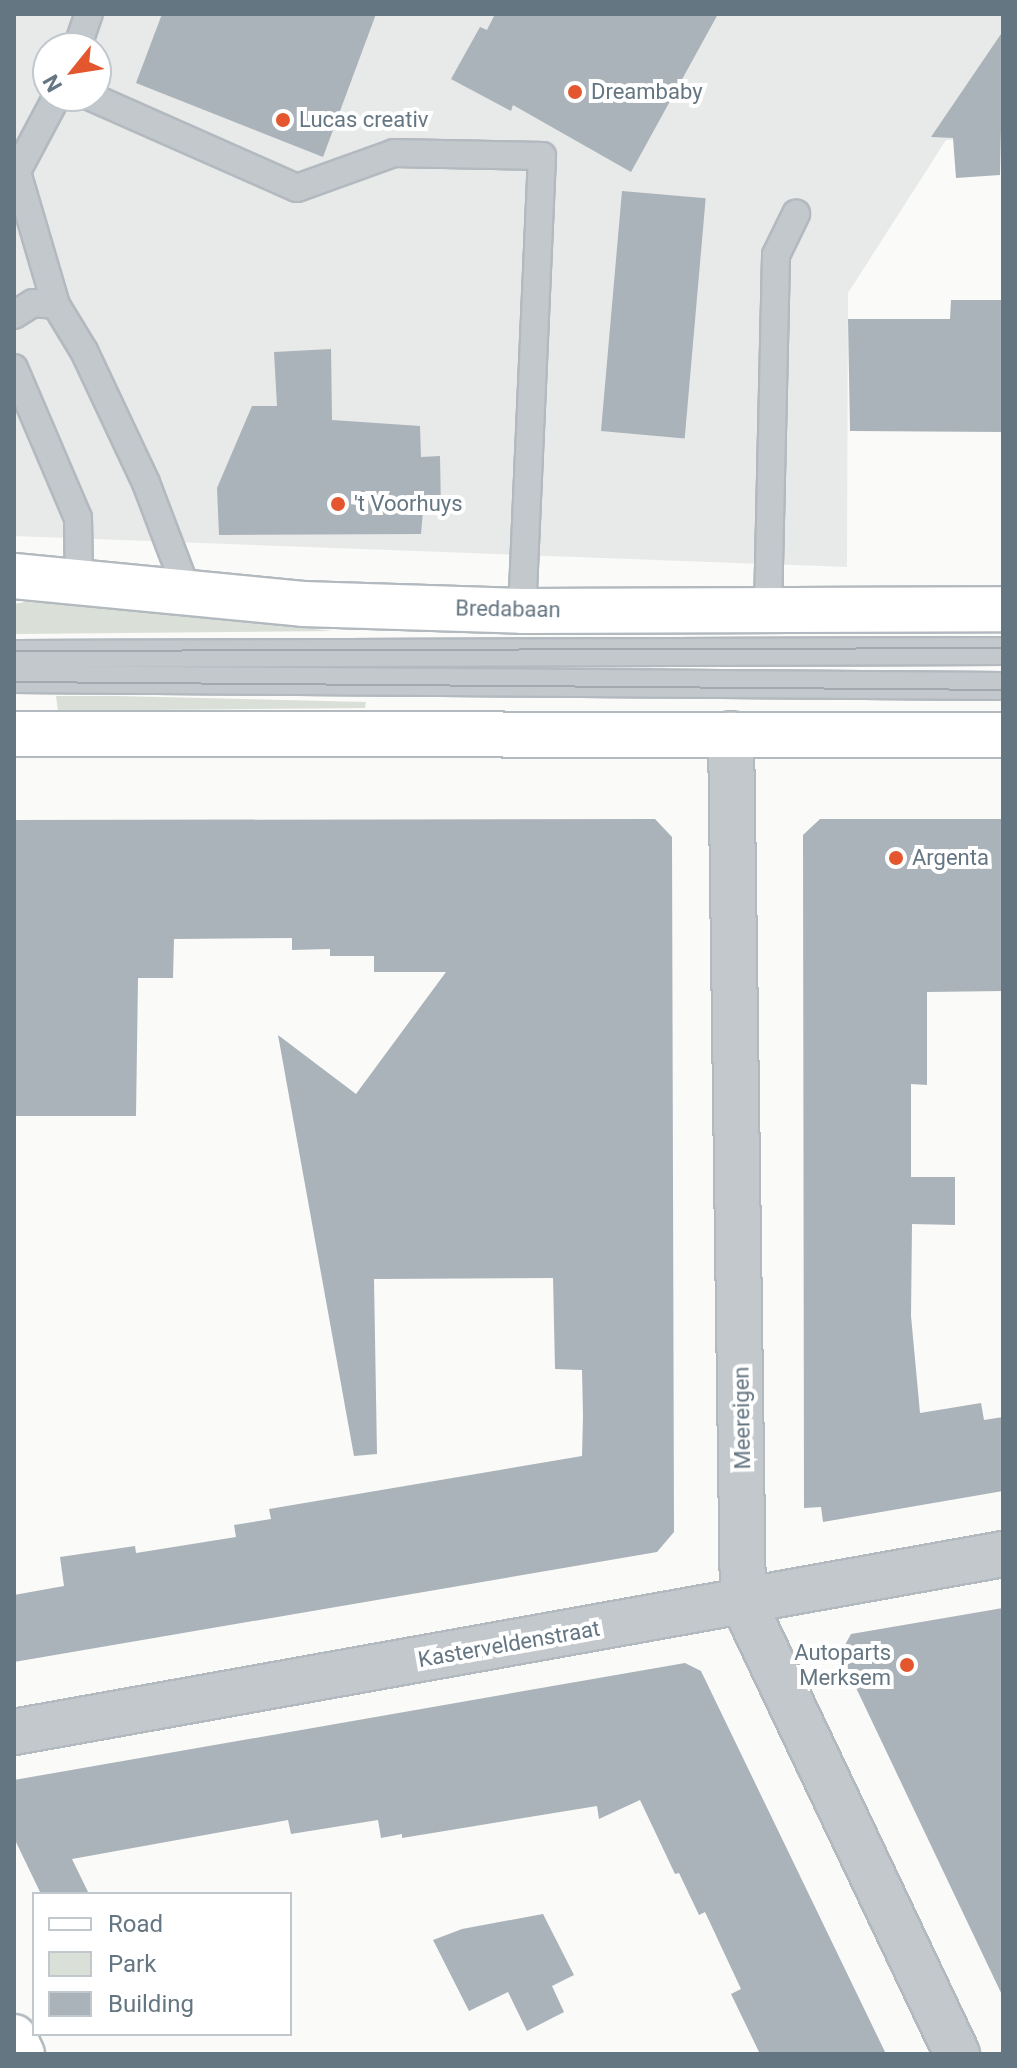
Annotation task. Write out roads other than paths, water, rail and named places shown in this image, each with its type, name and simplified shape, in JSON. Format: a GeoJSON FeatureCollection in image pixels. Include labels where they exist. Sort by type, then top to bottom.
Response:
{"type":"FeatureCollection","features":[{"type":"Feature","properties":{"kind":"main road","name":"Bredabaan"},"geometry":{"type":"LineString","coordinates":[[14,576],[303,604],[522,611],[1003,609]]}},
{"type":"Feature","properties":{"kind":"main road"},"geometry":{"type":"LineString","coordinates":[[14,734],[1003,735]]}},
{"type":"Feature","properties":{"kind":"main road"},"geometry":{"type":"LineString","coordinates":[[14,2037],[22,2054]]}},
{"type":"Feature","properties":{"kind":"street","name":"Meereigen"},"geometry":{"type":"LineString","coordinates":[[731,734],[743,1602],[957,2054]]}},
{"type":"Feature","properties":{"kind":"street","name":"Kasterveldenstraat"},"geometry":{"type":"LineString","coordinates":[[14,1732],[1003,1554]]}},
{"type":"Feature","properties":{"kind":"lane"},"geometry":{"type":"LineString","coordinates":[[112,106],[297,188],[394,153],[542,156],[522,611]]}},
{"type":"Feature","properties":{"kind":"lane"},"geometry":{"type":"LineString","coordinates":[[48,112],[15,173],[56,305],[84,351],[146,483],[187,591]]}},
{"type":"Feature","properties":{"kind":"lane"},"geometry":{"type":"LineString","coordinates":[[768,609],[776,255],[796,214]]}},
{"type":"Feature","properties":{"kind":"lane"},"geometry":{"type":"LineString","coordinates":[[14,315],[33,303],[56,305]]}},
{"type":"Feature","properties":{"kind":"lane"},"geometry":{"type":"LineString","coordinates":[[14,368],[78,518],[79,582]]}},
{"type":"Feature","properties":{"kind":"lane"},"geometry":{"type":"LineString","coordinates":[[14,654],[1003,651]]}},
{"type":"Feature","properties":{"kind":"lane"},"geometry":{"type":"LineString","coordinates":[[14,679],[1003,686]]}},
{"type":"Feature","properties":{"kind":"tram line"},"geometry":{"type":"LineString","coordinates":[[14,651],[1003,648]]}},
{"type":"Feature","properties":{"kind":"tram line"},"geometry":{"type":"LineString","coordinates":[[14,682],[1003,690]]}},
{"type":"Feature","properties":{"kind":"place","name":"Dreambaby"},"geometry":{"type":"Point","coordinates":[575,92]}},
{"type":"Feature","properties":{"kind":"place","name":"Lucas creativ"},"geometry":{"type":"Point","coordinates":[283,120]}},
{"type":"Feature","properties":{"kind":"place","name":"'t Voorhuys"},"geometry":{"type":"Point","coordinates":[338,504]}},
{"type":"Feature","properties":{"kind":"place","name":"Argenta"},"geometry":{"type":"Point","coordinates":[896,858]}},
{"type":"Feature","properties":{"kind":"place","name":"Autoparts Merksem"},"geometry":{"type":"Point","coordinates":[907,1665]}}]}
